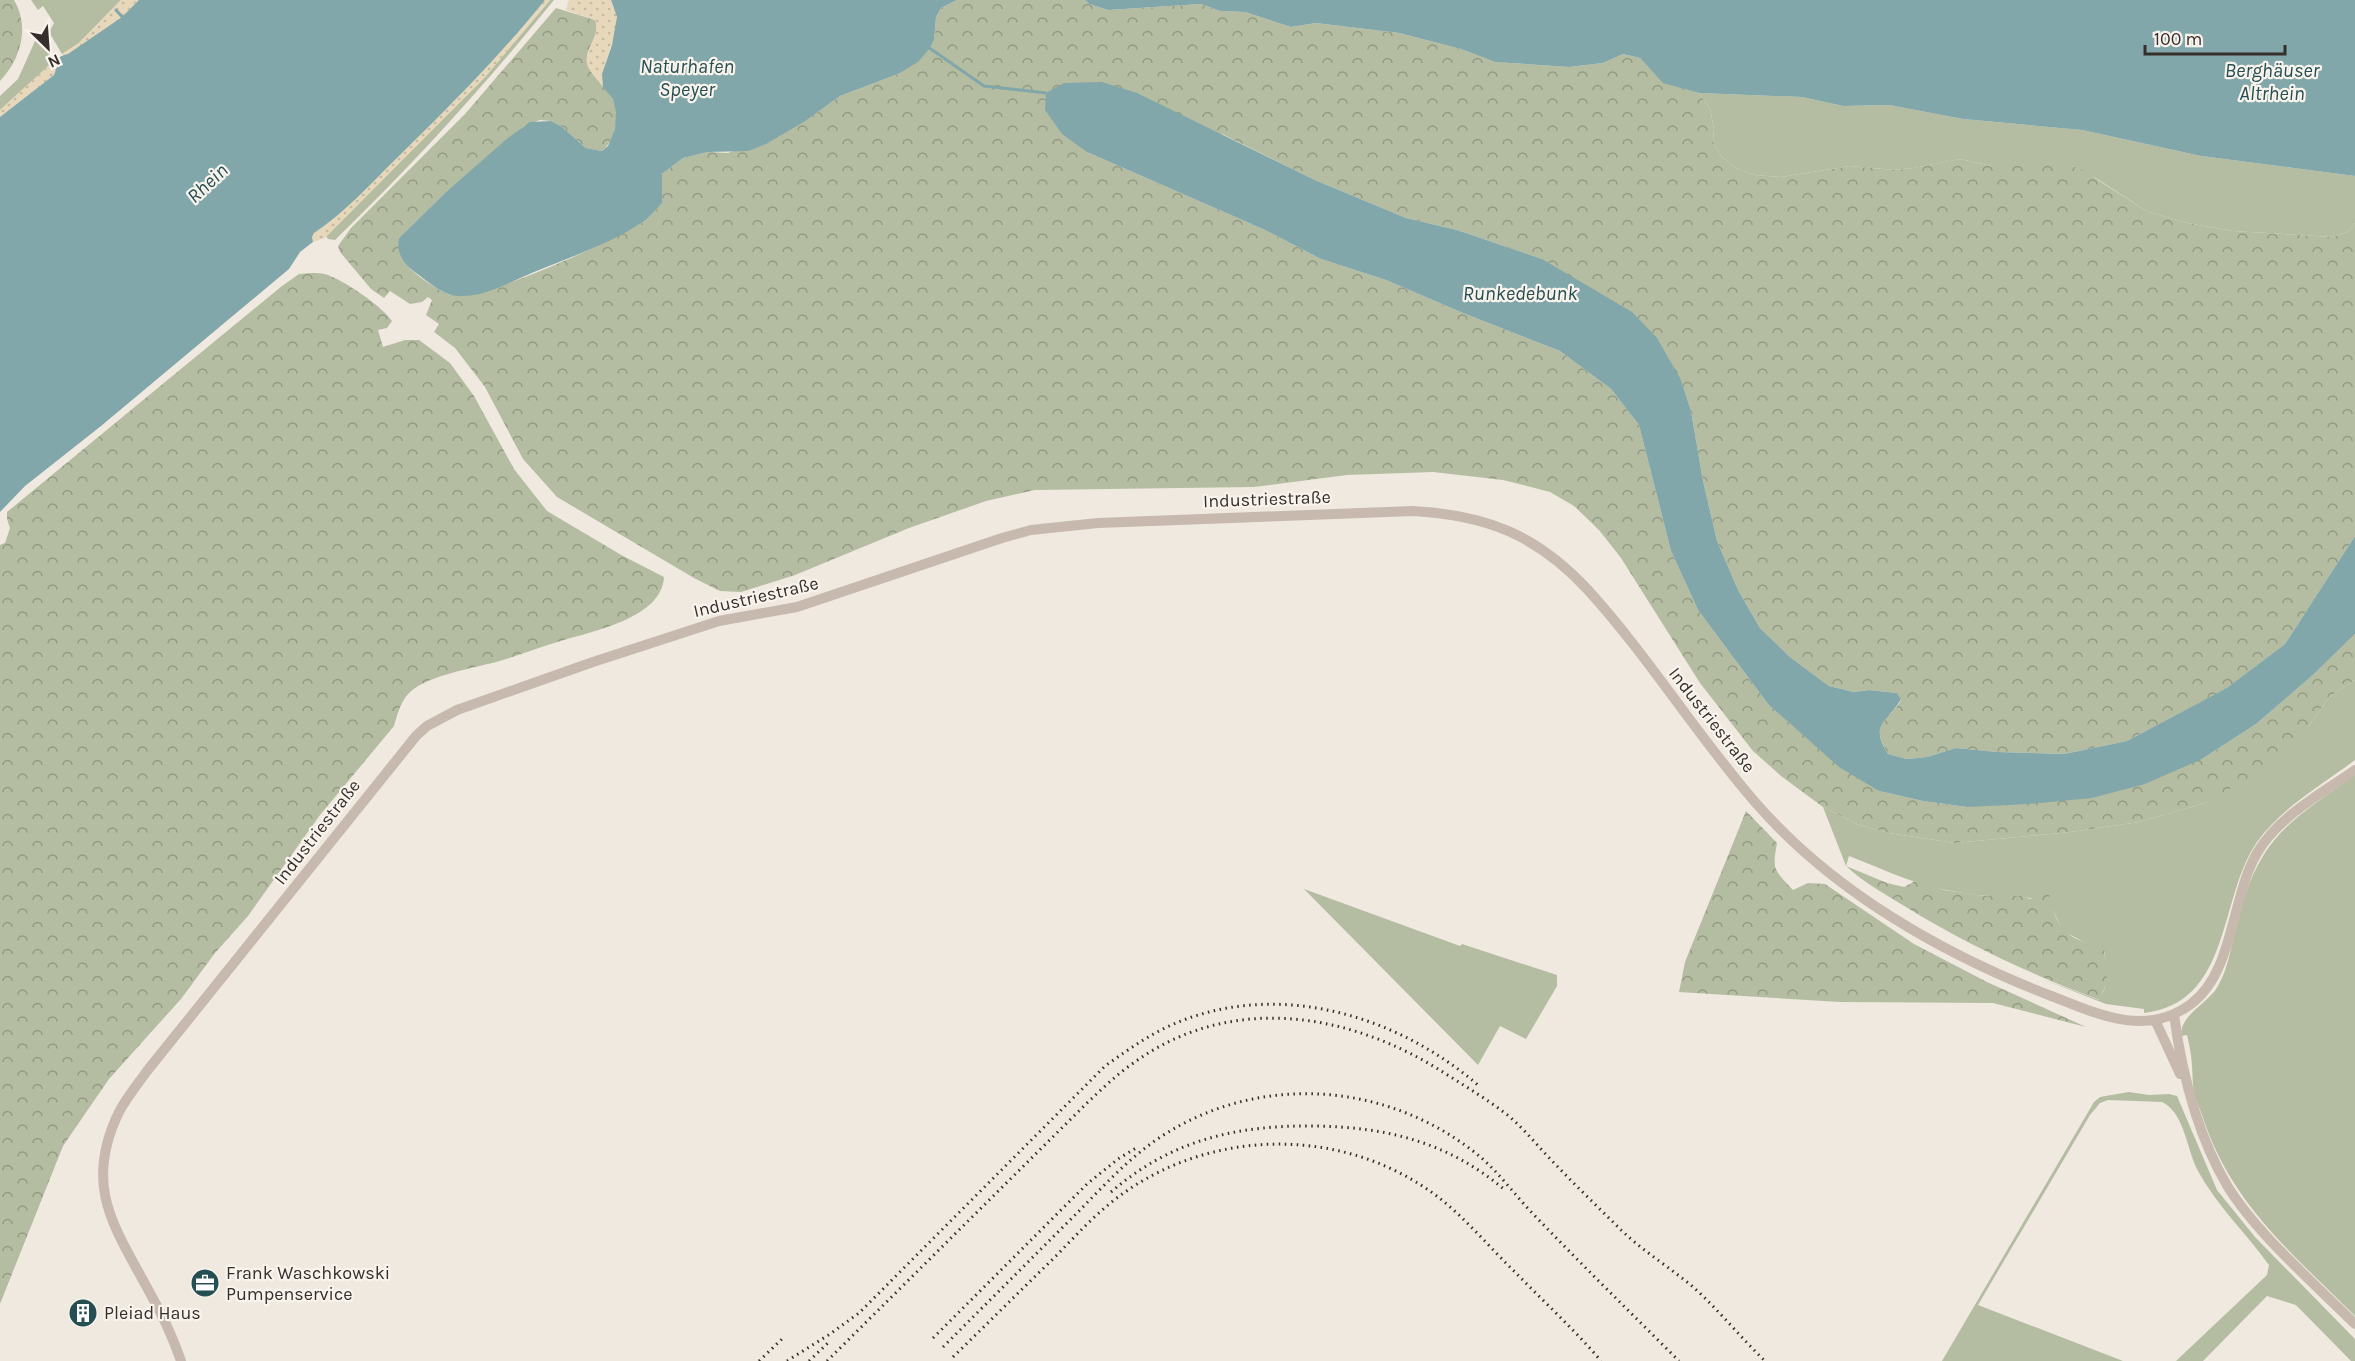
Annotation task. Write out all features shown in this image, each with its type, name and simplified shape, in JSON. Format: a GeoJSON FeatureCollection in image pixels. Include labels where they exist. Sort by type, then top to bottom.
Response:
{"type":"FeatureCollection","features":[{"type":"Feature","properties":{"kind":"street","name":"Industriestraße"},"geometry":{"type":"LineString","coordinates":[[181,1361],[165,1322],[110,1219],[104,1193],[104,1157],[111,1131],[120,1111],[142,1078],[394,761],[427,726],[473,704],[703,626],[797,608],[1031,530],[1098,522],[1413,511],[1469,517],[1510,531],[1540,547],[1573,573],[1602,605],[1755,803],[1805,853],[1845,885],[1919,933],[2012,981],[2116,1020],[2134,1022],[2156,1020],[2174,1015],[2202,995],[2226,947],[2242,888],[2259,850],[2282,823],[2355,770]]}},
{"type":"Feature","properties":{"kind":"street"},"geometry":{"type":"LineString","coordinates":[[2174,1015],[2186,1085]]}},
{"type":"Feature","properties":{"kind":"street"},"geometry":{"type":"LineString","coordinates":[[2156,1020],[2186,1085],[2207,1145],[2229,1188],[2255,1222],[2355,1324]]}},
{"type":"Feature","properties":{"kind":"green space"},"geometry":{"type":"Polygon","coordinates":[[[0,0],[14,0],[22,21],[22,32],[18,53],[0,81],[0,0]]]}},
{"type":"Feature","properties":{"kind":"green space"},"geometry":{"type":"Polygon","coordinates":[[[31,0],[121,0],[79,43],[62,54],[49,32],[54,23],[43,6],[38,10],[31,0]]]}},
{"type":"Feature","properties":{"kind":"green space"},"geometry":{"type":"Polygon","coordinates":[[[550,0],[554,0],[476,93],[421,153],[335,240],[328,239],[326,236],[485,77],[550,0]]]}},
{"type":"Feature","properties":{"kind":"green space"},"geometry":{"type":"Polygon","coordinates":[[[957,0],[1085,0],[1089,4],[1108,10],[1201,4],[1220,11],[1245,12],[1291,27],[1316,23],[1399,33],[1461,49],[1495,62],[1569,67],[1603,63],[1623,54],[1640,58],[1663,82],[1699,93],[1710,109],[1714,129],[1713,142],[1722,157],[1736,168],[1754,175],[1781,177],[1850,166],[1894,170],[1960,159],[1992,166],[2072,166],[2084,171],[2146,211],[2187,223],[2233,231],[2332,237],[2347,232],[2355,223],[2355,536],[2285,644],[2228,688],[2127,741],[2064,754],[1956,748],[1927,757],[1907,759],[1888,754],[1880,735],[1882,724],[1901,700],[1897,693],[1869,690],[1854,692],[1829,686],[1790,657],[1760,628],[1738,590],[1717,541],[1703,481],[1691,411],[1681,380],[1542,259],[1457,230],[1406,218],[1315,180],[1222,134],[1087,152],[1265,230],[1321,259],[1386,280],[1560,351],[1611,389],[1639,425],[1671,551],[1698,610],[1768,704],[1879,791],[1923,801],[1967,807],[2202,759],[2256,724],[2314,674],[2355,634],[2355,680],[2329,697],[2309,726],[2266,768],[2205,803],[2139,822],[2071,832],[1955,843],[1888,833],[1859,825],[1823,807],[1781,776],[1753,751],[1700,683],[1621,558],[1599,530],[1574,506],[1550,492],[1503,480],[1433,472],[1347,475],[1254,487],[1035,490],[986,501],[909,528],[795,575],[741,592],[720,591],[557,497],[523,459],[485,387],[455,348],[434,332],[439,324],[426,315],[432,300],[428,297],[422,302],[410,304],[390,291],[384,298],[371,289],[340,252],[338,246],[351,228],[465,114],[556,8],[595,20],[597,26],[595,37],[587,58],[592,73],[613,99],[616,120],[613,134],[602,151],[586,148],[561,126],[551,121],[540,120],[524,126],[447,191],[399,238],[410,268],[417,275],[448,294],[464,295],[515,281],[576,256],[643,222],[662,203],[662,174],[683,158],[708,152],[728,153],[807,120],[840,96],[898,74],[930,48],[934,40],[936,17],[941,8],[957,0]]]}},
{"type":"Feature","properties":{"kind":"green space"},"geometry":{"type":"Polygon","coordinates":[[[39,37],[54,61],[0,110],[0,96],[18,79],[39,37]]]}},
{"type":"Feature","properties":{"kind":"green space"},"geometry":{"type":"Polygon","coordinates":[[[1699,93],[1802,97],[1843,106],[1889,105],[1963,119],[2082,130],[2201,156],[2355,176],[2355,223],[2347,232],[2332,237],[2233,231],[2187,223],[2146,211],[2099,180],[2072,166],[1992,166],[1960,159],[1894,170],[1850,166],[1781,177],[1754,175],[1736,168],[1722,157],[1713,142],[1714,129],[1710,109],[1699,93]]]}},
{"type":"Feature","properties":{"kind":"green space"},"geometry":{"type":"Polygon","coordinates":[[[299,274],[326,274],[337,279],[373,302],[387,315],[392,321],[387,328],[378,330],[383,347],[405,340],[419,340],[450,363],[474,396],[514,469],[547,511],[623,556],[664,577],[660,591],[652,603],[624,621],[504,660],[438,677],[417,687],[406,696],[394,726],[320,815],[248,916],[215,953],[181,999],[109,1079],[63,1146],[0,1304],[0,545],[5,543],[10,528],[7,512],[282,286],[299,274]]]}},
{"type":"Feature","properties":{"kind":"green space"},"geometry":{"type":"Polygon","coordinates":[[[2355,680],[2355,760],[2290,807],[2267,829],[2245,865],[2219,945],[2208,969],[2193,990],[2173,1005],[2144,1013],[2144,1009],[2106,1004],[2042,979],[2099,1000],[2106,982],[2105,953],[2063,931],[2050,904],[2027,898],[1982,896],[1933,887],[1849,856],[1846,866],[1823,807],[1859,825],[1888,833],[1955,843],[2071,832],[2139,822],[2205,803],[2309,726],[2329,697],[2355,680]]]}},
{"type":"Feature","properties":{"kind":"green space"},"geometry":{"type":"Polygon","coordinates":[[[2355,775],[2355,1316],[2265,1225],[2229,1175],[2214,1147],[2196,1100],[2187,1035],[2181,1036],[2185,1021],[2213,992],[2222,978],[2248,889],[2257,866],[2268,848],[2296,818],[2355,775]]]}},
{"type":"Feature","properties":{"kind":"green space"},"geometry":{"type":"Polygon","coordinates":[[[1746,811],[1777,843],[1776,869],[1793,890],[1808,883],[1825,884],[1914,944],[1987,982],[2086,1027],[1993,1003],[1840,1002],[1679,992],[1685,962],[1746,811]]]}},
{"type":"Feature","properties":{"kind":"green space"},"geometry":{"type":"Polygon","coordinates":[[[1846,866],[1887,883],[1904,887],[1915,881],[1944,890],[1984,896],[2023,896],[2030,899],[2049,892],[2052,908],[2063,928],[2074,938],[2104,948],[2107,981],[2100,1000],[2025,970],[1977,947],[1875,888],[1846,866]]]}},
{"type":"Feature","properties":{"kind":"green space"},"geometry":{"type":"Polygon","coordinates":[[[1304,889],[1460,946],[1462,944],[1557,975],[1557,986],[1526,1039],[1500,1026],[1478,1065],[1304,889]]]}},
{"type":"Feature","properties":{"kind":"green space"},"geometry":{"type":"Polygon","coordinates":[[[2129,1092],[2177,1096],[2217,1190],[2255,1237],[2355,1339],[2355,1361],[2351,1361],[2296,1305],[2267,1296],[2203,1361],[2176,1361],[2267,1275],[2269,1265],[2206,1184],[2194,1163],[2181,1123],[2170,1107],[2162,1102],[2108,1100],[2100,1103],[2090,1115],[1978,1305],[2123,1361],[1942,1361],[2094,1102],[2100,1097],[2129,1092]]]}},
{"type":"Feature","properties":{"kind":"sand"},"geometry":{"type":"Polygon","coordinates":[[[121,0],[139,0],[122,17],[68,55],[62,54],[79,43],[121,0]]]}},
{"type":"Feature","properties":{"kind":"sand"},"geometry":{"type":"Polygon","coordinates":[[[545,0],[550,0],[485,77],[325,238],[313,242],[314,233],[348,207],[436,119],[492,61],[545,0]]]}},
{"type":"Feature","properties":{"kind":"sand"},"geometry":{"type":"Polygon","coordinates":[[[569,0],[611,0],[617,18],[604,69],[603,87],[589,69],[587,61],[596,32],[595,20],[566,10],[569,0]]]}},
{"type":"Feature","properties":{"kind":"sand"},"geometry":{"type":"Polygon","coordinates":[[[54,61],[56,70],[54,75],[0,117],[0,110],[54,61]]]}},
{"type":"Feature","properties":{"kind":"water","name":"Rhein"},"geometry":{"type":"Polygon","coordinates":[[[139,0],[545,0],[492,61],[436,119],[348,207],[314,233],[313,242],[300,252],[289,269],[101,426],[25,486],[0,512],[0,117],[54,75],[60,57],[68,54],[122,17],[139,0]]]}},
{"type":"Feature","properties":{"kind":"water","name":"Naturhafen Speyer"},"geometry":{"type":"Polygon","coordinates":[[[611,0],[957,0],[941,8],[936,17],[934,40],[930,48],[918,62],[898,74],[840,96],[807,120],[766,144],[748,151],[708,152],[683,158],[662,174],[662,203],[646,220],[630,230],[590,250],[489,291],[460,296],[448,294],[437,288],[405,262],[400,254],[399,238],[447,191],[508,138],[530,122],[551,121],[561,126],[586,148],[602,151],[608,146],[615,129],[616,112],[613,99],[603,87],[602,74],[612,45],[617,17],[611,0]]]}},
{"type":"Feature","properties":{"kind":"water","name":"Berghäuser Altrhein"},"geometry":{"type":"Polygon","coordinates":[[[1085,0],[2355,0],[2355,176],[2201,156],[2082,130],[1963,119],[1889,105],[1843,106],[1802,97],[1699,93],[1663,83],[1640,58],[1623,54],[1603,63],[1569,67],[1495,62],[1461,49],[1399,33],[1316,23],[1291,27],[1245,12],[1220,11],[1201,4],[1108,10],[1089,4],[1085,0]]]}},
{"type":"Feature","properties":{"kind":"water","name":"Runkedebunk"},"geometry":{"type":"Polygon","coordinates":[[[1102,82],[1137,93],[1315,180],[1406,218],[1457,230],[1542,259],[1632,312],[1657,338],[1681,380],[1691,411],[1703,481],[1717,541],[1738,590],[1760,628],[1790,657],[1829,686],[1854,692],[1869,690],[1897,693],[1901,699],[1880,730],[1880,736],[1888,754],[1907,759],[1927,757],[1956,748],[2064,754],[2127,741],[2227,688],[2285,644],[2355,536],[2355,634],[2314,674],[2256,724],[2202,759],[2145,784],[2092,798],[1967,807],[1923,801],[1879,791],[1839,767],[1768,704],[1698,610],[1671,551],[1639,425],[1611,389],[1560,351],[1386,280],[1321,259],[1265,230],[1087,152],[1062,134],[1045,110],[1046,93],[1064,83],[1102,82]]]}},
{"type":"Feature","properties":{"kind":"waterway"},"geometry":{"type":"LineString","coordinates":[[116,10],[125,20]]}},
{"type":"Feature","properties":{"kind":"waterway"},"geometry":{"type":"LineString","coordinates":[[928,47],[984,86],[1046,93]]}},
{"type":"Feature","properties":{"kind":"railway"},"geometry":{"type":"LineString","coordinates":[[787,1361],[859,1313],[1105,1066],[1167,1027],[1207,1012],[1248,1005],[1289,1005],[1330,1011],[1370,1022],[1409,1039],[1445,1060],[1478,1085]]}},
{"type":"Feature","properties":{"kind":"railway"},"geometry":{"type":"LineString","coordinates":[[827,1361],[1088,1102],[1126,1068],[1170,1041],[1209,1026],[1249,1019],[1290,1019],[1330,1025],[1370,1036],[1409,1053],[1495,1106],[1510,1117],[1621,1230],[1702,1295],[1765,1361]]}},
{"type":"Feature","properties":{"kind":"railway"},"geometry":{"type":"LineString","coordinates":[[943,1347],[1115,1175],[1162,1136],[1199,1116],[1238,1102],[1279,1095],[1319,1094],[1360,1099],[1400,1110],[1437,1128],[1473,1151],[1679,1361]]}},
{"type":"Feature","properties":{"kind":"railway"},"geometry":{"type":"LineString","coordinates":[[1111,1192],[1134,1174],[1181,1148],[1232,1133],[1286,1126],[1341,1127],[1416,1140],[1461,1160],[1505,1190]]}},
{"type":"Feature","properties":{"kind":"railway"},"geometry":{"type":"LineString","coordinates":[[953,1357],[1092,1219],[1131,1188],[1166,1168],[1204,1154],[1243,1146],[1283,1144],[1323,1148],[1362,1157],[1399,1173],[1434,1194],[1466,1222],[1601,1361]]}},
{"type":"Feature","properties":{"kind":"railway"},"geometry":{"type":"LineString","coordinates":[[933,1338],[1087,1184],[1136,1148]]}},
{"type":"Feature","properties":{"kind":"railway"},"geometry":{"type":"LineString","coordinates":[[759,1361],[782,1339]]}},
{"type":"Feature","properties":{"kind":"railway"},"geometry":{"type":"LineString","coordinates":[[809,1361],[829,1342]]}},
{"type":"Feature","properties":{"kind":"place","name":"Frank Waschkowski Pumpenservice"},"geometry":{"type":"Point","coordinates":[205,1283]}},
{"type":"Feature","properties":{"kind":"place","name":"Pleiad Haus"},"geometry":{"type":"Point","coordinates":[83,1313]}}]}
